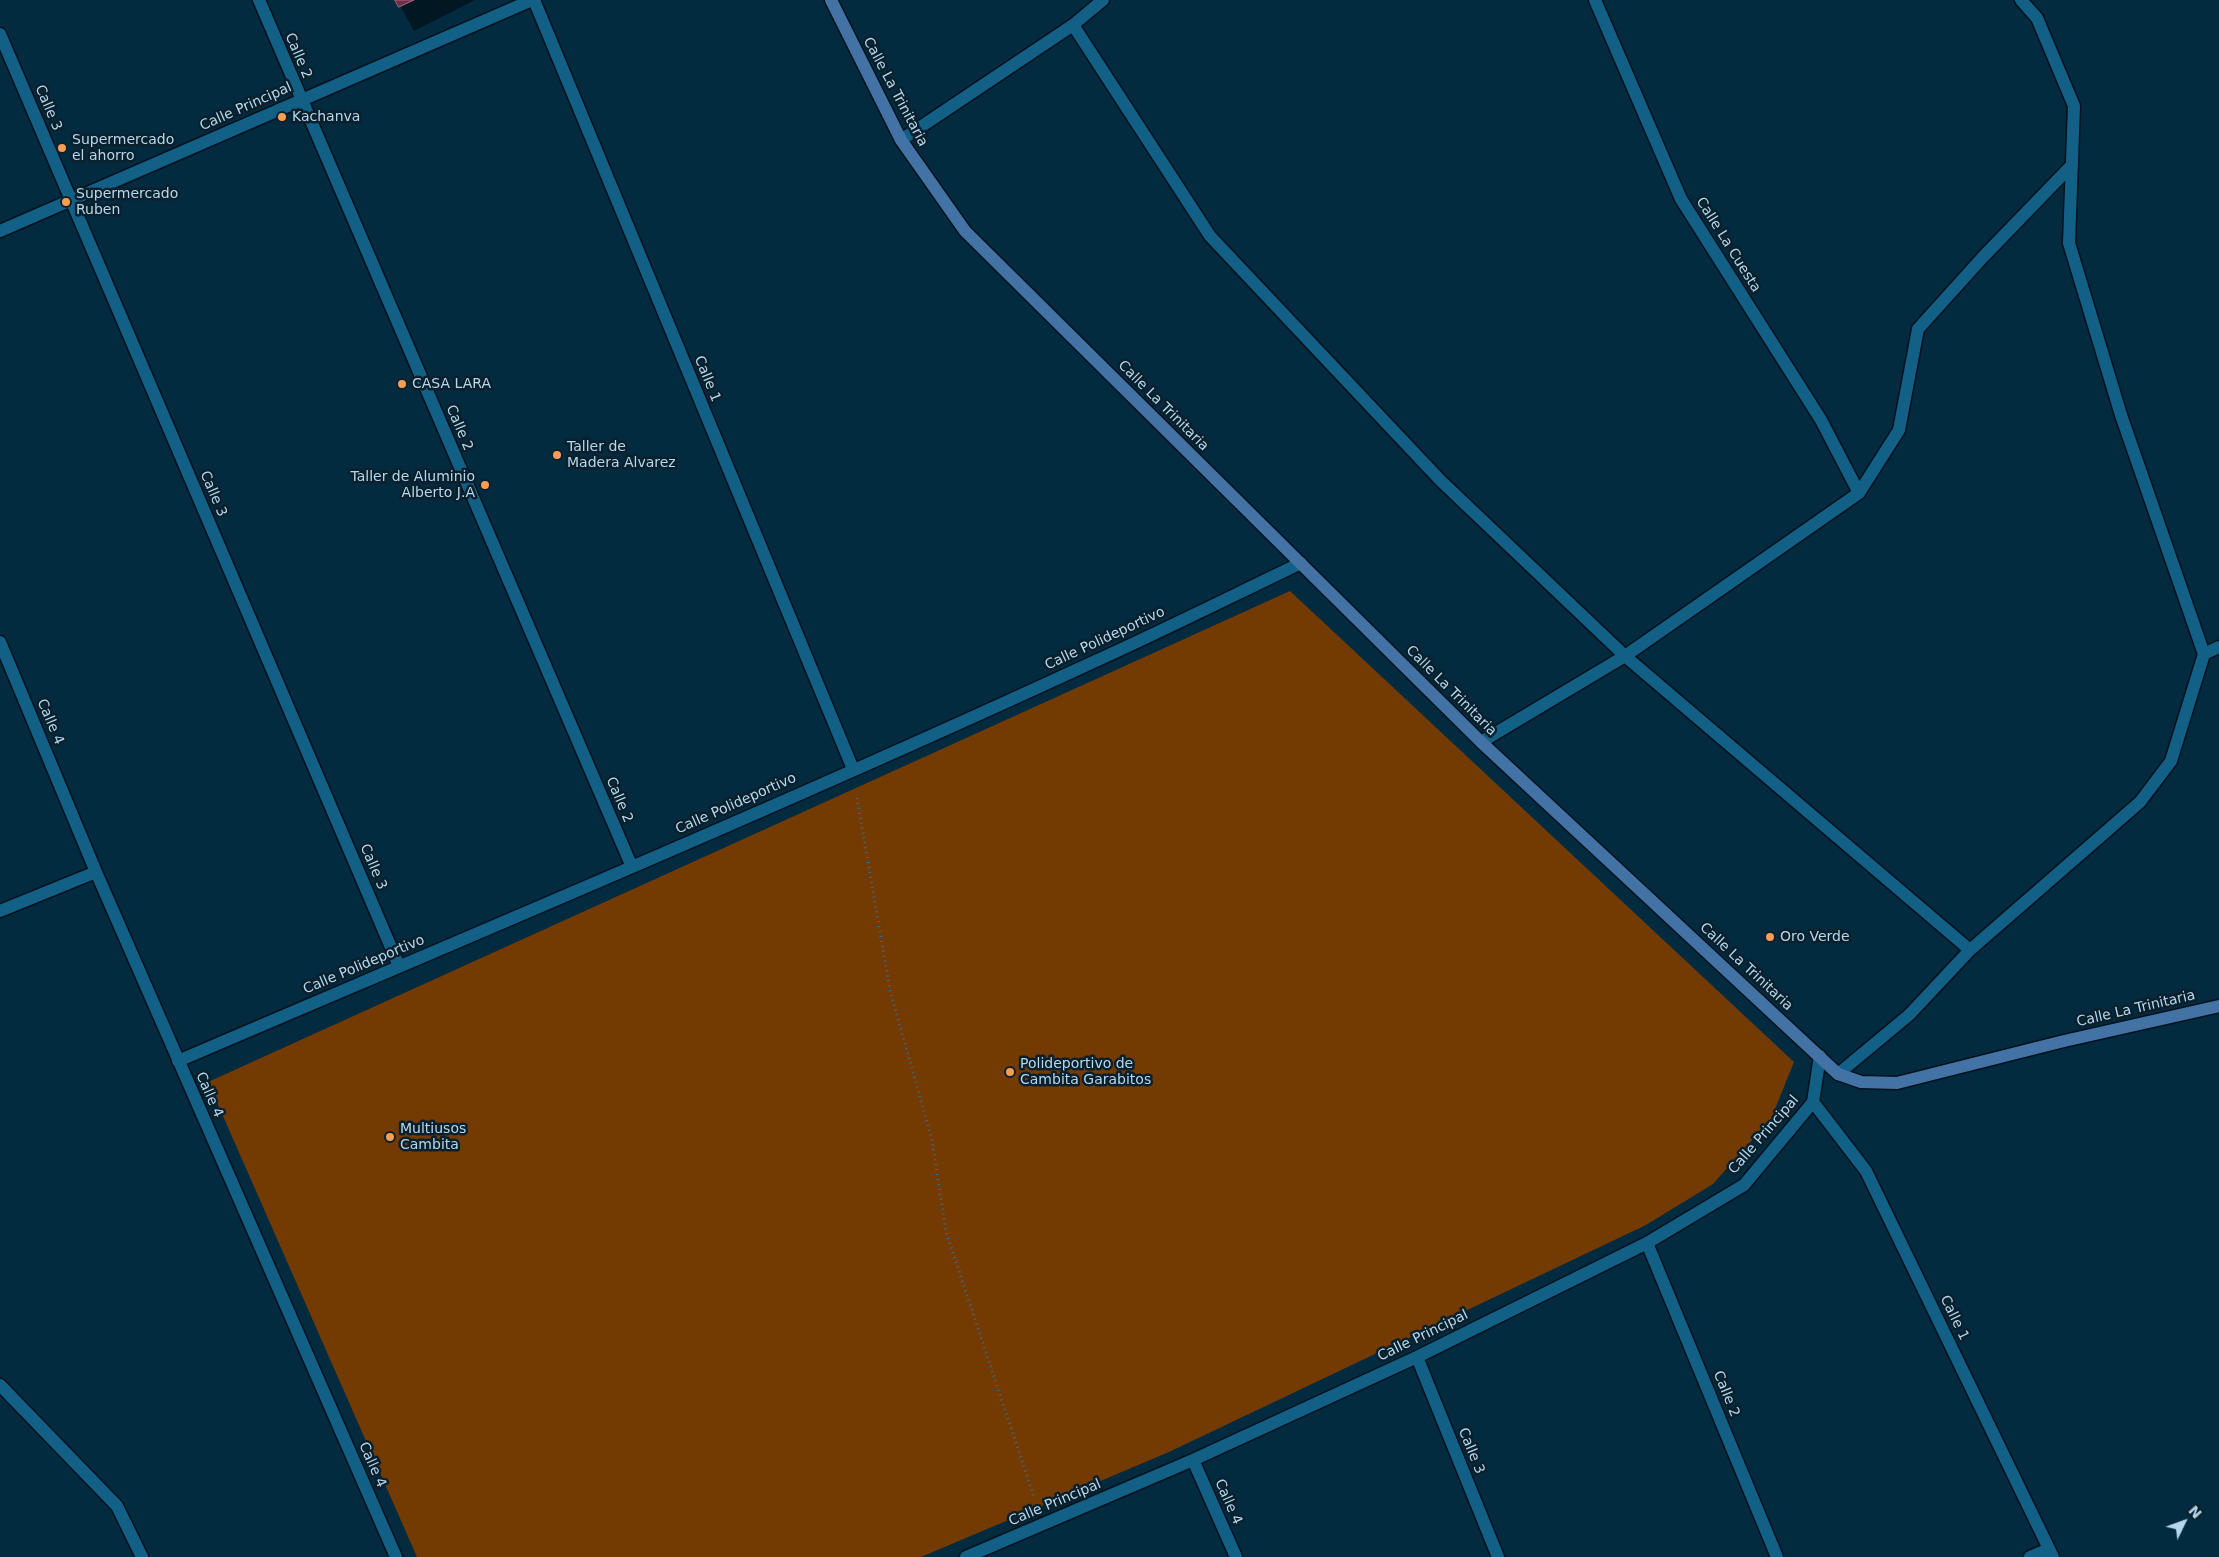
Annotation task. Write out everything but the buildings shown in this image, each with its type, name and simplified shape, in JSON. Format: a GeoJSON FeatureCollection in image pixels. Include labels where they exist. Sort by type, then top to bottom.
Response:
{"type":"FeatureCollection","features":[{"type":"Feature","properties":{"kind":"main road","name":"Calle La Trinitaria"},"geometry":{"type":"LineString","coordinates":[[831,0],[901,140],[965,231],[1481,742],[1838,1074],[1861,1082],[1897,1083],[2064,1041],[2219,1006]]}},
{"type":"Feature","properties":{"kind":"street","name":"Calle 2"},"geometry":{"type":"LineString","coordinates":[[259,0],[632,867]]}},
{"type":"Feature","properties":{"kind":"street","name":"Calle Principal"},"geometry":{"type":"LineString","coordinates":[[0,231],[300,99],[533,0]]}},
{"type":"Feature","properties":{"kind":"street","name":"Calle 1"},"geometry":{"type":"LineString","coordinates":[[533,0],[853,770]]}},
{"type":"Feature","properties":{"kind":"street"},"geometry":{"type":"LineString","coordinates":[[901,140],[1073,24],[1103,0]]}},
{"type":"Feature","properties":{"kind":"street","name":"Calle La Cuesta"},"geometry":{"type":"LineString","coordinates":[[1595,0],[1680,199],[1821,420],[1859,493]]}},
{"type":"Feature","properties":{"kind":"street"},"geometry":{"type":"LineString","coordinates":[[1838,1074],[1909,1016],[1970,950],[2140,802],[2171,761],[2204,654],[2121,415],[2069,242],[2074,106],[2037,18],[2021,0]]}},
{"type":"Feature","properties":{"kind":"street"},"geometry":{"type":"LineString","coordinates":[[1073,24],[1210,236],[1440,480],[1625,656],[1970,950]]}},
{"type":"Feature","properties":{"kind":"street","name":"Calle 3"},"geometry":{"type":"LineString","coordinates":[[0,34],[399,966]]}},
{"type":"Feature","properties":{"kind":"street"},"geometry":{"type":"LineString","coordinates":[[1481,742],[1625,656],[1859,493],[1899,430],[1918,328],[1983,257],[2072,165]]}},
{"type":"Feature","properties":{"kind":"street","name":"Calle Polideportivo"},"geometry":{"type":"LineString","coordinates":[[178,1061],[632,867],[853,770],[1090,664],[1300,563]]}},
{"type":"Feature","properties":{"kind":"street","name":"Calle 4"},"geometry":{"type":"LineString","coordinates":[[0,642],[96,872],[396,1557]]}},
{"type":"Feature","properties":{"kind":"street"},"geometry":{"type":"LineString","coordinates":[[2204,654],[2219,647]]}},
{"type":"Feature","properties":{"kind":"street"},"geometry":{"type":"LineString","coordinates":[[0,911],[96,872]]}},
{"type":"Feature","properties":{"kind":"street","name":"Calle Principal"},"geometry":{"type":"LineString","coordinates":[[968,1556],[1193,1460],[1416,1357],[1647,1243],[1744,1185],[1813,1102],[1820,1056]]}},
{"type":"Feature","properties":{"kind":"street","name":"Calle 1"},"geometry":{"type":"LineString","coordinates":[[1813,1102],[1866,1171],[2051,1553]]}},
{"type":"Feature","properties":{"kind":"street","name":"Calle 2"},"geometry":{"type":"LineString","coordinates":[[1647,1243],[1777,1557]]}},
{"type":"Feature","properties":{"kind":"street","name":"Calle 3"},"geometry":{"type":"LineString","coordinates":[[1416,1357],[1498,1557]]}},
{"type":"Feature","properties":{"kind":"street"},"geometry":{"type":"LineString","coordinates":[[0,1385],[117,1506],[142,1557]]}},
{"type":"Feature","properties":{"kind":"street","name":"Calle 4"},"geometry":{"type":"LineString","coordinates":[[1193,1460],[1236,1557]]}},
{"type":"Feature","properties":{"kind":"street"},"geometry":{"type":"LineString","coordinates":[[2030,1557],[2051,1553]]}},
{"type":"Feature","properties":{"kind":"path"},"geometry":{"type":"LineString","coordinates":[[853,770],[890,990],[932,1140],[946,1232],[1043,1524]]}},
{"type":"Feature","properties":{"kind":"shaded area","name":"Polideportivo de Cambita Garabitos"},"geometry":{"type":"Polygon","coordinates":[[[1290,591],[1794,1062],[1771,1119],[1713,1184],[1646,1225],[1169,1452],[921,1557],[417,1557],[208,1082],[1290,591]]]}},
{"type":"Feature","properties":{"kind":"place","name":"Kachanva"},"geometry":{"type":"Point","coordinates":[282,117]}},
{"type":"Feature","properties":{"kind":"place","name":"Supermercado el ahorro"},"geometry":{"type":"Point","coordinates":[62,148]}},
{"type":"Feature","properties":{"kind":"place","name":"Supermercado Ruben"},"geometry":{"type":"Point","coordinates":[66,202]}},
{"type":"Feature","properties":{"kind":"place","name":"CASA LARA"},"geometry":{"type":"Point","coordinates":[402,384]}},
{"type":"Feature","properties":{"kind":"place","name":"Taller de Madera Alvarez"},"geometry":{"type":"Point","coordinates":[557,455]}},
{"type":"Feature","properties":{"kind":"place","name":"Taller de Aluminio Alberto J.A"},"geometry":{"type":"Point","coordinates":[485,485]}},
{"type":"Feature","properties":{"kind":"place","name":"Oro Verde"},"geometry":{"type":"Point","coordinates":[1770,937]}},
{"type":"Feature","properties":{"kind":"place","name":"Polideportivo de Cambita Garabitos"},"geometry":{"type":"Point","coordinates":[1010,1072]}},
{"type":"Feature","properties":{"kind":"place","name":"Multiusos Cambita"},"geometry":{"type":"Point","coordinates":[390,1137]}}]}
